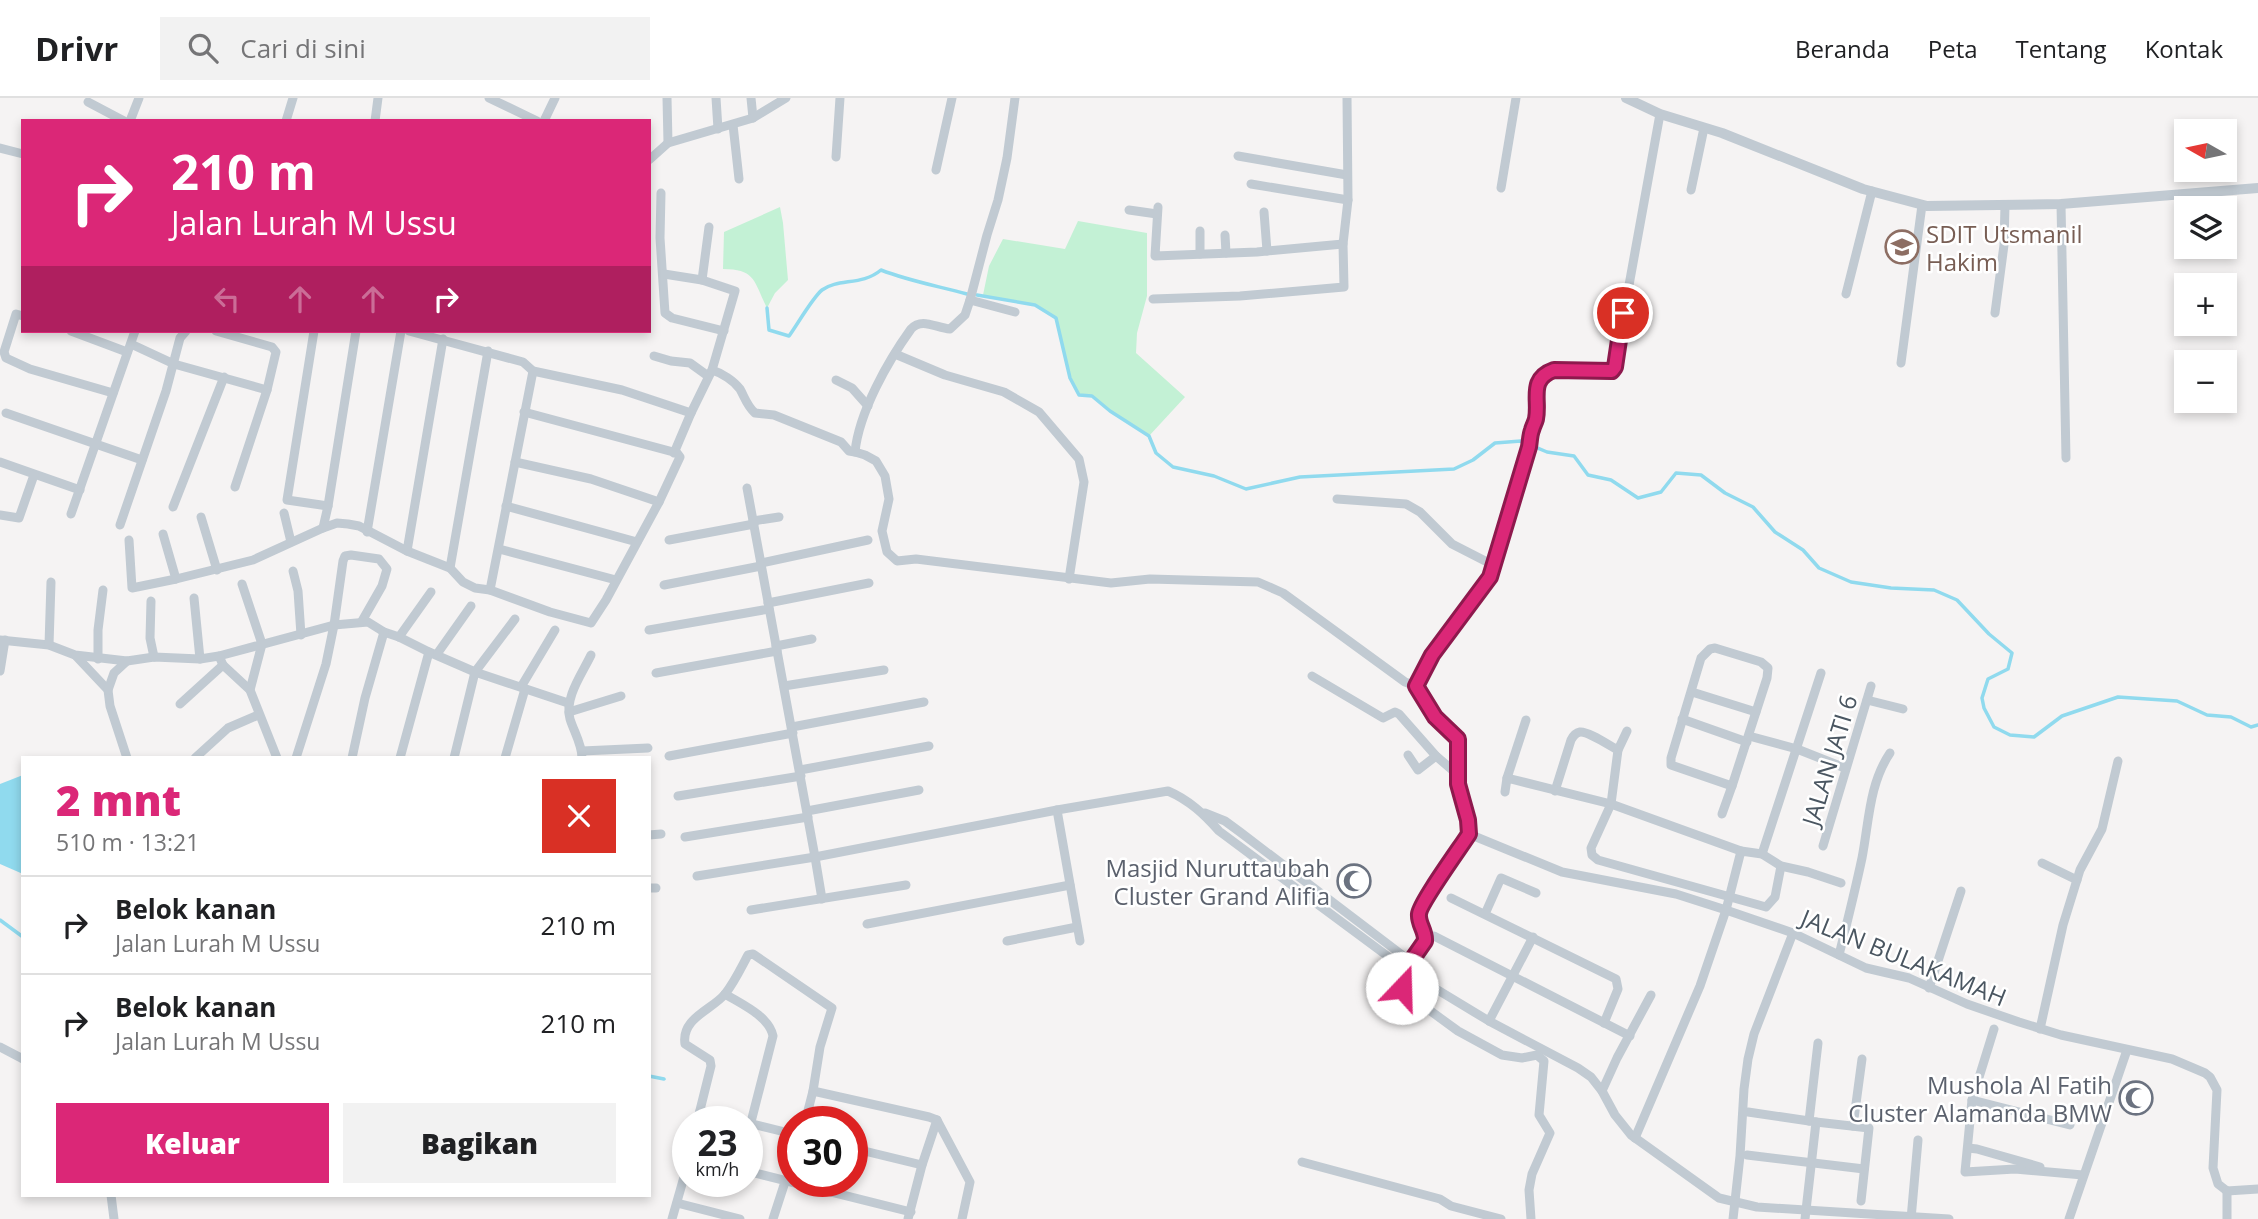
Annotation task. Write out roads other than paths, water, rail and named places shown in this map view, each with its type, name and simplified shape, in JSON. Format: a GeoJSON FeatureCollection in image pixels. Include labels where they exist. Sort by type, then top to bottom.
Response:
{"type":"FeatureCollection","features":[{"type":"Feature","properties":{"kind":"street"},"geometry":{"type":"LineString","coordinates":[[131,119],[139,98]]}},
{"type":"Feature","properties":{"kind":"street"},"geometry":{"type":"LineString","coordinates":[[287,119],[293,98]]}},
{"type":"Feature","properties":{"kind":"street"},"geometry":{"type":"LineString","coordinates":[[376,119],[378,98]]}},
{"type":"Feature","properties":{"kind":"street"},"geometry":{"type":"LineString","coordinates":[[489,98],[533,119]]}},
{"type":"Feature","properties":{"kind":"street"},"geometry":{"type":"LineString","coordinates":[[545,119],[555,98]]}},
{"type":"Feature","properties":{"kind":"street"},"geometry":{"type":"LineString","coordinates":[[667,98],[668,143]]}},
{"type":"Feature","properties":{"kind":"street"},"geometry":{"type":"LineString","coordinates":[[716,98],[718,129]]}},
{"type":"Feature","properties":{"kind":"street"},"geometry":{"type":"LineString","coordinates":[[751,98],[753,118]]}},
{"type":"Feature","properties":{"kind":"street"},"geometry":{"type":"LineString","coordinates":[[651,158],[668,143],[753,118],[786,98]]}},
{"type":"Feature","properties":{"kind":"street"},"geometry":{"type":"LineString","coordinates":[[836,157],[840,98]]}},
{"type":"Feature","properties":{"kind":"street"},"geometry":{"type":"LineString","coordinates":[[936,170],[953,98]]}},
{"type":"Feature","properties":{"kind":"street"},"geometry":{"type":"LineString","coordinates":[[855,452],[868,406],[911,329],[919,322],[953,328],[965,315],[998,200],[1015,98]]}},
{"type":"Feature","properties":{"kind":"street"},"geometry":{"type":"LineString","coordinates":[[1153,299],[1344,288],[1343,244],[1348,200],[1347,98]]}},
{"type":"Feature","properties":{"kind":"street"},"geometry":{"type":"LineString","coordinates":[[1501,188],[1516,98]]}},
{"type":"Feature","properties":{"kind":"street"},"geometry":{"type":"LineString","coordinates":[[1626,98],[1660,114],[1872,191],[1922,205],[1940,207],[2062,204],[2258,188]]}},
{"type":"Feature","properties":{"kind":"street"},"geometry":{"type":"LineString","coordinates":[[88,102],[120,119]]}},
{"type":"Feature","properties":{"kind":"street"},"geometry":{"type":"LineString","coordinates":[[1416,686],[1432,655],[1490,577],[1536,419],[1537,386],[1544,376],[1554,370],[1611,371],[1615,367],[1660,114]]}},
{"type":"Feature","properties":{"kind":"street"},"geometry":{"type":"LineString","coordinates":[[733,124],[739,180]]}},
{"type":"Feature","properties":{"kind":"street"},"geometry":{"type":"LineString","coordinates":[[1691,190],[1704,128]]}},
{"type":"Feature","properties":{"kind":"street"},"geometry":{"type":"LineString","coordinates":[[0,148],[21,153]]}},
{"type":"Feature","properties":{"kind":"street"},"geometry":{"type":"LineString","coordinates":[[1238,156],[1348,176]]}},
{"type":"Feature","properties":{"kind":"street"},"geometry":{"type":"LineString","coordinates":[[1251,184],[1348,200]]}},
{"type":"Feature","properties":{"kind":"street"},"geometry":{"type":"LineString","coordinates":[[1846,294],[1872,191]]}},
{"type":"Feature","properties":{"kind":"street"},"geometry":{"type":"LineString","coordinates":[[661,193],[660,238],[665,313],[671,318],[724,331]]}},
{"type":"Feature","properties":{"kind":"street"},"geometry":{"type":"LineString","coordinates":[[2062,204],[2066,458]]}},
{"type":"Feature","properties":{"kind":"street"},"geometry":{"type":"LineString","coordinates":[[1900,363],[1922,205]]}},
{"type":"Feature","properties":{"kind":"street"},"geometry":{"type":"LineString","coordinates":[[1995,313],[2004,245],[2005,205]]}},
{"type":"Feature","properties":{"kind":"street"},"geometry":{"type":"LineString","coordinates":[[1129,210],[1157,211],[1155,256],[1267,251],[1343,244]]}},
{"type":"Feature","properties":{"kind":"street"},"geometry":{"type":"LineString","coordinates":[[1264,212],[1267,251]]}},
{"type":"Feature","properties":{"kind":"street"},"geometry":{"type":"LineString","coordinates":[[702,280],[709,227]]}},
{"type":"Feature","properties":{"kind":"street"},"geometry":{"type":"LineString","coordinates":[[1200,231],[1200,254]]}},
{"type":"Feature","properties":{"kind":"street"},"geometry":{"type":"LineString","coordinates":[[1225,235],[1226,253]]}},
{"type":"Feature","properties":{"kind":"street"},"geometry":{"type":"LineString","coordinates":[[664,274],[702,280],[735,291],[710,373],[674,453]]}},
{"type":"Feature","properties":{"kind":"street"},"geometry":{"type":"LineString","coordinates":[[970,300],[1015,312]]}},
{"type":"Feature","properties":{"kind":"street"},"geometry":{"type":"LineString","coordinates":[[21,315],[16,314],[4,352],[6,358],[42,373],[113,393]]}},
{"type":"Feature","properties":{"kind":"street"},"geometry":{"type":"LineString","coordinates":[[78,333],[267,390]]}},
{"type":"Feature","properties":{"kind":"street"},"geometry":{"type":"LineString","coordinates":[[71,514],[134,333]]}},
{"type":"Feature","properties":{"kind":"street"},"geometry":{"type":"LineString","coordinates":[[120,525],[174,364],[180,338],[184,333]]}},
{"type":"Feature","properties":{"kind":"street"},"geometry":{"type":"LineString","coordinates":[[223,333],[275,349],[276,354],[267,390],[234,487]]}},
{"type":"Feature","properties":{"kind":"street"},"geometry":{"type":"LineString","coordinates":[[314,333],[287,500],[328,506]]}},
{"type":"Feature","properties":{"kind":"street"},"geometry":{"type":"LineString","coordinates":[[323,528],[356,333]]}},
{"type":"Feature","properties":{"kind":"street"},"geometry":{"type":"LineString","coordinates":[[367,532],[401,333]]}},
{"type":"Feature","properties":{"kind":"street"},"geometry":{"type":"LineString","coordinates":[[417,333],[523,362],[533,371],[621,390],[691,413]]}},
{"type":"Feature","properties":{"kind":"street"},"geometry":{"type":"LineString","coordinates":[[407,551],[443,340]]}},
{"type":"Feature","properties":{"kind":"street"},"geometry":{"type":"LineString","coordinates":[[450,568],[488,351]]}},
{"type":"Feature","properties":{"kind":"street"},"geometry":{"type":"LineString","coordinates":[[895,354],[945,375],[1004,392],[1039,412],[1079,459],[1084,482],[1069,579]]}},
{"type":"Feature","properties":{"kind":"street"},"geometry":{"type":"LineString","coordinates":[[654,356],[690,363],[710,373],[723,374],[738,386],[747,405],[755,413],[774,415],[841,442],[849,451],[876,461],[885,476],[889,499],[882,537],[887,552],[897,561],[916,559],[1111,583],[1150,579],[1258,582],[1283,593],[1405,682],[1416,686],[1435,717],[1458,739],[1458,784],[1469,834],[1421,906],[1420,923],[1426,934],[1425,941],[1400,977],[1402,988],[1458,1031],[1502,1055],[1522,1058],[1537,1055],[1544,1061],[1539,1115],[1550,1133],[1532,1174],[1529,1190],[1531,1219]]}},
{"type":"Feature","properties":{"kind":"street"},"geometry":{"type":"LineString","coordinates":[[490,590],[533,371]]}},
{"type":"Feature","properties":{"kind":"street"},"geometry":{"type":"LineString","coordinates":[[173,507],[224,377]]}},
{"type":"Feature","properties":{"kind":"street"},"geometry":{"type":"LineString","coordinates":[[836,380],[852,388],[868,406]]}},
{"type":"Feature","properties":{"kind":"street"},"geometry":{"type":"LineString","coordinates":[[129,540],[132,588],[253,560],[323,528],[337,523],[348,524],[359,526],[407,551],[450,568],[463,582],[475,588],[490,590],[550,612],[591,623],[659,502],[680,457],[674,453],[524,412]]}},
{"type":"Feature","properties":{"kind":"street"},"geometry":{"type":"LineString","coordinates":[[6,413],[142,460]]}},
{"type":"Feature","properties":{"kind":"street"},"geometry":{"type":"LineString","coordinates":[[0,462],[80,489]]}},
{"type":"Feature","properties":{"kind":"street"},"geometry":{"type":"LineString","coordinates":[[516,462],[591,479],[659,502]]}},
{"type":"Feature","properties":{"kind":"street"},"geometry":{"type":"LineString","coordinates":[[0,515],[19,518],[34,475]]}},
{"type":"Feature","properties":{"kind":"street"},"geometry":{"type":"LineString","coordinates":[[747,488],[822,899]]}},
{"type":"Feature","properties":{"kind":"street"},"geometry":{"type":"LineString","coordinates":[[1337,499],[1406,504],[1420,512],[1452,544],[1493,565]]}},
{"type":"Feature","properties":{"kind":"street"},"geometry":{"type":"LineString","coordinates":[[506,506],[637,542]]}},
{"type":"Feature","properties":{"kind":"street"},"geometry":{"type":"LineString","coordinates":[[284,513],[291,542]]}},
{"type":"Feature","properties":{"kind":"street"},"geometry":{"type":"LineString","coordinates":[[201,517],[216,570]]}},
{"type":"Feature","properties":{"kind":"street"},"geometry":{"type":"LineString","coordinates":[[669,540],[779,517]]}},
{"type":"Feature","properties":{"kind":"street"},"geometry":{"type":"LineString","coordinates":[[163,534],[176,579]]}},
{"type":"Feature","properties":{"kind":"street"},"geometry":{"type":"LineString","coordinates":[[664,585],[868,540]]}},
{"type":"Feature","properties":{"kind":"street"},"geometry":{"type":"LineString","coordinates":[[499,549],[616,580]]}},
{"type":"Feature","properties":{"kind":"street"},"geometry":{"type":"LineString","coordinates":[[297,756],[326,664],[345,556],[379,559],[387,569],[383,586],[362,621]]}},
{"type":"Feature","properties":{"kind":"street"},"geometry":{"type":"LineString","coordinates":[[293,571],[298,591],[301,635]]}},
{"type":"Feature","properties":{"kind":"street"},"geometry":{"type":"LineString","coordinates":[[50,645],[51,582]]}},
{"type":"Feature","properties":{"kind":"street"},"geometry":{"type":"LineString","coordinates":[[649,630],[869,583]]}},
{"type":"Feature","properties":{"kind":"street"},"geometry":{"type":"LineString","coordinates":[[242,584],[262,644],[250,690]]}},
{"type":"Feature","properties":{"kind":"street"},"geometry":{"type":"LineString","coordinates":[[98,659],[103,590]]}},
{"type":"Feature","properties":{"kind":"street"},"geometry":{"type":"LineString","coordinates":[[399,637],[431,592]]}},
{"type":"Feature","properties":{"kind":"street"},"geometry":{"type":"LineString","coordinates":[[194,598],[200,659]]}},
{"type":"Feature","properties":{"kind":"street"},"geometry":{"type":"LineString","coordinates":[[152,601],[150,638],[154,657]]}},
{"type":"Feature","properties":{"kind":"street"},"geometry":{"type":"LineString","coordinates":[[401,756],[433,653],[471,606]]}},
{"type":"Feature","properties":{"kind":"street"},"geometry":{"type":"LineString","coordinates":[[454,756],[475,672],[515,619]]}},
{"type":"Feature","properties":{"kind":"street"},"geometry":{"type":"LineString","coordinates":[[180,704],[221,661],[262,644],[334,625],[362,621],[475,672],[569,707],[621,696]]}},
{"type":"Feature","properties":{"kind":"street"},"geometry":{"type":"LineString","coordinates":[[506,756],[523,688],[555,630]]}},
{"type":"Feature","properties":{"kind":"street"},"geometry":{"type":"LineString","coordinates":[[352,756],[365,698],[384,632]]}},
{"type":"Feature","properties":{"kind":"street"},"geometry":{"type":"LineString","coordinates":[[656,673],[777,649],[812,639]]}},
{"type":"Feature","properties":{"kind":"street"},"geometry":{"type":"LineString","coordinates":[[0,671],[3,640],[50,645],[75,655],[98,659],[127,661],[154,657],[221,661],[250,690],[276,756]]}},
{"type":"Feature","properties":{"kind":"street"},"geometry":{"type":"LineString","coordinates":[[1722,814],[1732,786],[1748,739],[1768,667],[1761,662],[1710,649],[1701,658],[1671,765],[1705,779],[1732,786]]}},
{"type":"Feature","properties":{"kind":"street"},"geometry":{"type":"LineString","coordinates":[[75,655],[108,690]]}},
{"type":"Feature","properties":{"kind":"street"},"geometry":{"type":"LineString","coordinates":[[591,655],[569,707],[582,754],[648,748]]}},
{"type":"Feature","properties":{"kind":"street"},"geometry":{"type":"LineString","coordinates":[[126,756],[110,706],[108,690],[114,673],[127,661]]}},
{"type":"Feature","properties":{"kind":"street"},"geometry":{"type":"LineString","coordinates":[[784,686],[884,670]]}},
{"type":"Feature","properties":{"kind":"street"},"geometry":{"type":"LineString","coordinates":[[1762,854],[1821,673]]}},
{"type":"Feature","properties":{"kind":"street"},"geometry":{"type":"LineString","coordinates":[[1312,676],[1383,718],[1395,712],[1399,714],[1436,757],[1457,774]]}},
{"type":"Feature","properties":{"kind":"street","name":"JALAN JATI 6"},"geometry":{"type":"LineString","coordinates":[[1823,845],[1871,686]]}},
{"type":"Feature","properties":{"kind":"street"},"geometry":{"type":"LineString","coordinates":[[1692,692],[1756,712]]}},
{"type":"Feature","properties":{"kind":"street"},"geometry":{"type":"LineString","coordinates":[[1867,700],[1903,709]]}},
{"type":"Feature","properties":{"kind":"street"},"geometry":{"type":"LineString","coordinates":[[669,756],[924,702]]}},
{"type":"Feature","properties":{"kind":"street"},"geometry":{"type":"LineString","coordinates":[[197,756],[229,728],[258,715]]}},
{"type":"Feature","properties":{"kind":"street"},"geometry":{"type":"LineString","coordinates":[[1682,719],[1748,739],[1797,749],[1845,768]]}},
{"type":"Feature","properties":{"kind":"street"},"geometry":{"type":"LineString","coordinates":[[1505,792],[1526,720]]}},
{"type":"Feature","properties":{"kind":"street"},"geometry":{"type":"LineString","coordinates":[[1627,731],[1618,750],[1611,804],[1591,848],[1592,855],[1598,859],[1766,907],[1774,897],[1781,866]]}},
{"type":"Feature","properties":{"kind":"street"},"geometry":{"type":"LineString","coordinates":[[1555,791],[1575,733],[1587,734],[1618,750]]}},
{"type":"Feature","properties":{"kind":"street"},"geometry":{"type":"LineString","coordinates":[[678,796],[929,746]]}},
{"type":"Feature","properties":{"kind":"street"},"geometry":{"type":"LineString","coordinates":[[1839,955],[1876,780],[1890,753]]}},
{"type":"Feature","properties":{"kind":"street"},"geometry":{"type":"LineString","coordinates":[[1408,755],[1418,770],[1436,757]]}},
{"type":"Feature","properties":{"kind":"street"},"geometry":{"type":"LineString","coordinates":[[2040,1029],[2056,950],[2084,861],[2102,829],[2118,761]]}},
{"type":"Feature","properties":{"kind":"street"},"geometry":{"type":"LineString","coordinates":[[1507,778],[1611,804],[1741,851],[1762,854],[1781,866],[1841,883]]}},
{"type":"Feature","properties":{"kind":"street"},"geometry":{"type":"LineString","coordinates":[[685,838],[919,790]]}},
{"type":"Feature","properties":{"kind":"street"},"geometry":{"type":"LineString","coordinates":[[697,876],[815,857],[1168,791],[1203,812],[1225,821],[1408,965],[1489,1021],[1591,1077],[1615,1115],[1635,1138],[1719,1198],[1805,1214],[1949,1219]]}},
{"type":"Feature","properties":{"kind":"street"},"geometry":{"type":"LineString","coordinates":[[1057,810],[1080,941]]}},
{"type":"Feature","properties":{"kind":"street"},"geometry":{"type":"LineString","coordinates":[[651,835],[661,834]]}},
{"type":"Feature","properties":{"kind":"street","name":"JALAN BULAKAMAH"},"geometry":{"type":"LineString","coordinates":[[1469,834],[1562,872],[1676,894],[1793,933],[1866,968],[1896,974],[1998,1016],[2040,1029],[2172,1059],[2210,1077],[2217,1090],[2213,1168],[2218,1184],[2227,1191]]}},
{"type":"Feature","properties":{"kind":"street"},"geometry":{"type":"LineString","coordinates":[[1635,1138],[1700,986],[1726,910],[1741,851]]}},
{"type":"Feature","properties":{"kind":"street"},"geometry":{"type":"LineString","coordinates":[[2042,863],[2077,880]]}},
{"type":"Feature","properties":{"kind":"street"},"geometry":{"type":"LineString","coordinates":[[1485,914],[1501,878],[1536,893]]}},
{"type":"Feature","properties":{"kind":"street"},"geometry":{"type":"LineString","coordinates":[[751,910],[906,885]]}},
{"type":"Feature","properties":{"kind":"street"},"geometry":{"type":"LineString","coordinates":[[867,924],[1070,885]]}},
{"type":"Feature","properties":{"kind":"street"},"geometry":{"type":"LineString","coordinates":[[1929,988],[1961,891]]}},
{"type":"Feature","properties":{"kind":"street"},"geometry":{"type":"LineString","coordinates":[[1451,898],[1616,979],[1618,989],[1604,1023]]}},
{"type":"Feature","properties":{"kind":"street"},"geometry":{"type":"LineString","coordinates":[[1007,940],[1077,927]]}},
{"type":"Feature","properties":{"kind":"street"},"geometry":{"type":"LineString","coordinates":[[1733,1219],[1748,1059],[1754,1034],[1793,933]]}},
{"type":"Feature","properties":{"kind":"street"},"geometry":{"type":"LineString","coordinates":[[1434,936],[1630,1036]]}},
{"type":"Feature","properties":{"kind":"street"},"geometry":{"type":"LineString","coordinates":[[1489,1021],[1533,937]]}},
{"type":"Feature","properties":{"kind":"street"},"geometry":{"type":"LineString","coordinates":[[701,1106],[711,1066],[710,1060],[685,1044],[687,1029],[694,1019],[725,994],[748,956],[753,954],[832,1008],[820,1047],[809,1106]]}},
{"type":"Feature","properties":{"kind":"street"},"geometry":{"type":"LineString","coordinates":[[725,994],[772,1028],[773,1036],[755,1106]]}},
{"type":"Feature","properties":{"kind":"street"},"geometry":{"type":"LineString","coordinates":[[1602,1091],[1651,995]]}},
{"type":"Feature","properties":{"kind":"street"},"geometry":{"type":"LineString","coordinates":[[1994,1029],[1972,1100],[1965,1172],[2015,1169],[2083,1175]]}},
{"type":"Feature","properties":{"kind":"street"},"geometry":{"type":"LineString","coordinates":[[1805,1214],[1811,1163],[1818,1043]]}},
{"type":"Feature","properties":{"kind":"street"},"geometry":{"type":"LineString","coordinates":[[0,1047],[21,1058]]}},
{"type":"Feature","properties":{"kind":"street"},"geometry":{"type":"LineString","coordinates":[[2069,1219],[2127,1050]]}},
{"type":"Feature","properties":{"kind":"street"},"geometry":{"type":"LineString","coordinates":[[1853,1126],[1862,1059]]}},
{"type":"Feature","properties":{"kind":"street"},"geometry":{"type":"LineString","coordinates":[[813,1091],[937,1120],[970,1182],[962,1219]]}},
{"type":"Feature","properties":{"kind":"street"},"geometry":{"type":"LineString","coordinates":[[1972,1100],[2070,1125]]}},
{"type":"Feature","properties":{"kind":"street"},"geometry":{"type":"LineString","coordinates":[[1748,1112],[1869,1128],[1861,1201]]}},
{"type":"Feature","properties":{"kind":"street"},"geometry":{"type":"LineString","coordinates":[[840,1197],[910,1216],[922,1164],[937,1120]]}},
{"type":"Feature","properties":{"kind":"street"},"geometry":{"type":"LineString","coordinates":[[1911,1218],[1918,1140]]}},
{"type":"Feature","properties":{"kind":"street"},"geometry":{"type":"LineString","coordinates":[[1968,1148],[2059,1173]]}},
{"type":"Feature","properties":{"kind":"street"},"geometry":{"type":"LineString","coordinates":[[868,1152],[922,1164]]}},
{"type":"Feature","properties":{"kind":"street"},"geometry":{"type":"LineString","coordinates":[[1747,1155],[1864,1169]]}},
{"type":"Feature","properties":{"kind":"street"},"geometry":{"type":"LineString","coordinates":[[1302,1162],[1440,1199],[1451,1206],[1501,1219]]}},
{"type":"Feature","properties":{"kind":"street"},"geometry":{"type":"LineString","coordinates":[[2227,1219],[2227,1191],[2258,1189]]}},
{"type":"Feature","properties":{"kind":"street"},"geometry":{"type":"LineString","coordinates":[[111,1197],[114,1219]]}},
{"type":"Feature","properties":{"kind":"street"},"geometry":{"type":"LineString","coordinates":[[673,1219],[679,1197]]}},
{"type":"Feature","properties":{"kind":"street"},"geometry":{"type":"LineString","coordinates":[[773,1219],[780,1197]]}},
{"type":"Feature","properties":{"kind":"street"},"geometry":{"type":"LineString","coordinates":[[677,1203],[740,1219]]}},
{"type":"Feature","properties":{"kind":"water"},"geometry":{"type":"Polygon","coordinates":[[[21,776],[21,873],[0,864],[0,784],[21,776]]]}},
{"type":"Feature","properties":{"kind":"waterway"},"geometry":{"type":"LineString","coordinates":[[767,308],[769,330],[789,336],[822,290],[835,284],[866,278],[881,270],[967,294]]}},
{"type":"Feature","properties":{"kind":"waterway"},"geometry":{"type":"LineString","coordinates":[[977,295],[1035,305],[1056,318],[1070,378],[1079,395],[1092,396],[1149,436],[1156,453],[1173,467],[1214,476],[1246,489],[1300,477],[1454,469],[1473,460],[1495,443],[1521,441],[1547,452],[1574,456],[1588,475],[1611,480],[1638,498],[1661,492],[1676,473],[1701,475],[1725,493],[1753,507],[1775,532],[1803,550],[1819,568],[1851,582],[1891,588],[1934,590],[1957,600],[1989,634],[2012,653],[2008,669],[1988,679],[1982,698],[1994,727],[2010,735],[2034,737],[2062,716],[2118,697],[2177,701],[2207,715],[2231,717],[2251,727],[2258,725]]}},
{"type":"Feature","properties":{"kind":"waterway"},"geometry":{"type":"LineString","coordinates":[[0,920],[21,936]]}},
{"type":"Feature","properties":{"kind":"waterway"},"geometry":{"type":"LineString","coordinates":[[651,1076],[664,1079]]}},
{"type":"Feature","properties":{"kind":"place","name":"SDIT Utsmanil Hakim"},"geometry":{"type":"Point","coordinates":[1902,247]}},
{"type":"Feature","properties":{"kind":"place","name":"Masjid Nuruttaubah Cluster Grand Alifia"},"geometry":{"type":"Point","coordinates":[1354,881]}},
{"type":"Feature","properties":{"kind":"place","name":"Mushola Al Fatih Cluster Alamanda BMW"},"geometry":{"type":"Point","coordinates":[2136,1098]}}]}
